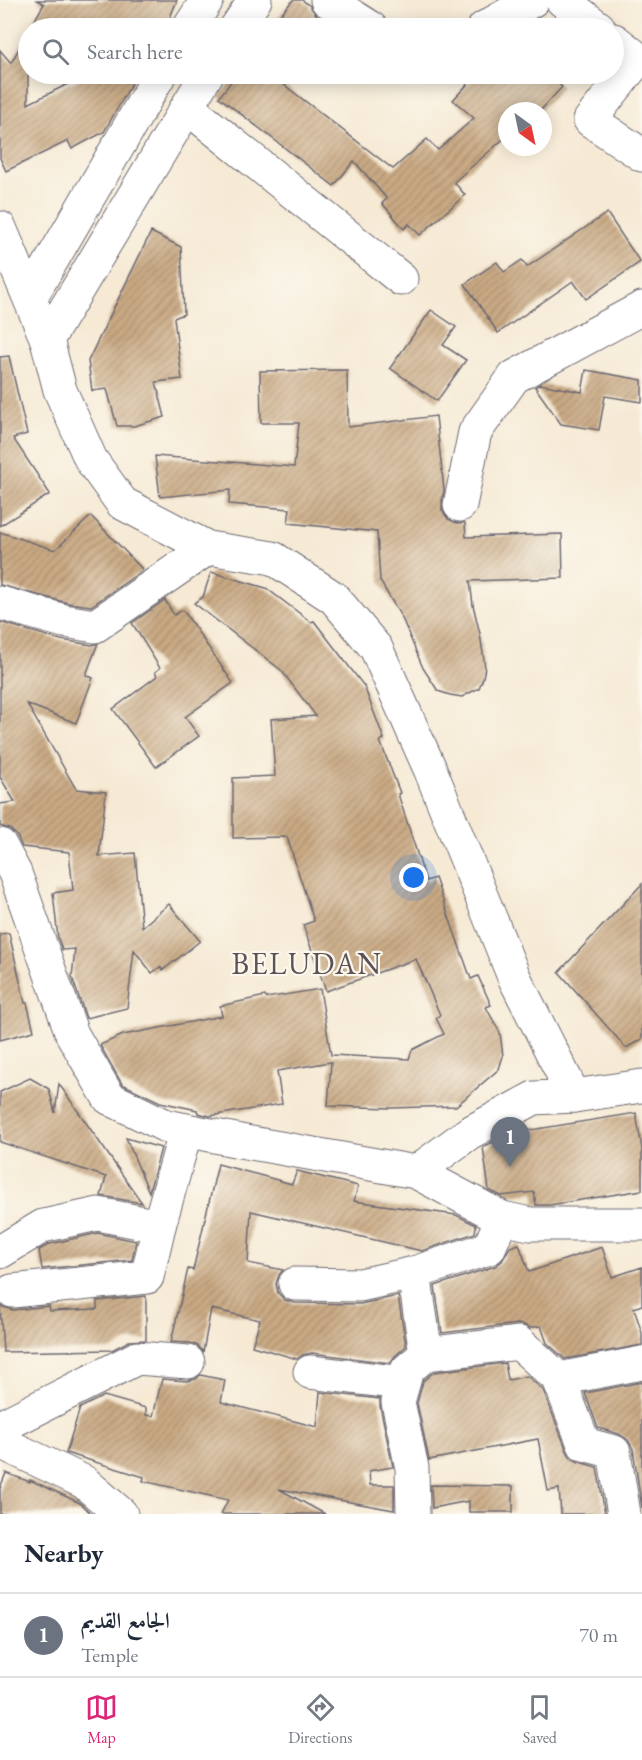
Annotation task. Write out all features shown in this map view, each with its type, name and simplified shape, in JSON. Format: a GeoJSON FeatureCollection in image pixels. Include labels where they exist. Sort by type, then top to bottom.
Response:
{"type":"FeatureCollection","features":[{"type":"Feature","properties":{"kind":"street"},"geometry":{"type":"LineString","coordinates":[[195,18],[207,0]]}},
{"type":"Feature","properties":{"kind":"street"},"geometry":{"type":"LineString","coordinates":[[243,18],[255,0]]}},
{"type":"Feature","properties":{"kind":"street"},"geometry":{"type":"LineString","coordinates":[[327,0],[355,18]]}},
{"type":"Feature","properties":{"kind":"street"},"geometry":{"type":"LineString","coordinates":[[502,18],[533,0]]}},
{"type":"Feature","properties":{"kind":"street"},"geometry":{"type":"LineString","coordinates":[[562,0],[585,18]]}},
{"type":"Feature","properties":{"kind":"street"},"geometry":{"type":"LineString","coordinates":[[624,48],[638,59],[624,77]]}},
{"type":"Feature","properties":{"kind":"street"},"geometry":{"type":"LineString","coordinates":[[30,298],[154,84]]}},
{"type":"Feature","properties":{"kind":"street"},"geometry":{"type":"LineString","coordinates":[[47,340],[201,84]]}},
{"type":"Feature","properties":{"kind":"street"},"geometry":{"type":"LineString","coordinates":[[618,84],[590,120],[642,155]]}},
{"type":"Feature","properties":{"kind":"street"},"geometry":{"type":"LineString","coordinates":[[187,107],[401,279]]}},
{"type":"Feature","properties":{"kind":"street"},"geometry":{"type":"LineString","coordinates":[[0,228],[47,340],[60,390],[91,460],[122,503],[208,548],[273,558],[334,598],[376,648],[439,789],[514,977],[574,1096]]}},
{"type":"Feature","properties":{"kind":"street"},"geometry":{"type":"LineString","coordinates":[[460,505],[475,432],[514,377],[642,308]]}},
{"type":"Feature","properties":{"kind":"street"},"geometry":{"type":"LineString","coordinates":[[0,603],[64,621],[95,626],[208,548]]}},
{"type":"Feature","properties":{"kind":"street"},"geometry":{"type":"LineString","coordinates":[[0,845],[15,873],[72,1034],[109,1098],[166,1126],[416,1172],[502,1218],[530,1224],[642,1224]]}},
{"type":"Feature","properties":{"kind":"street"},"geometry":{"type":"LineString","coordinates":[[416,1172],[469,1133],[534,1098],[574,1096],[642,1086]]}},
{"type":"Feature","properties":{"kind":"street"},"geometry":{"type":"LineString","coordinates":[[12,1291],[147,1277],[186,1130]]}},
{"type":"Feature","properties":{"kind":"street"},"geometry":{"type":"LineString","coordinates":[[0,1252],[43,1226],[98,1214],[159,1226]]}},
{"type":"Feature","properties":{"kind":"street"},"geometry":{"type":"LineString","coordinates":[[295,1284],[360,1285],[414,1273],[489,1248],[502,1218]]}},
{"type":"Feature","properties":{"kind":"street"},"geometry":{"type":"LineString","coordinates":[[414,1273],[426,1354]]}},
{"type":"Feature","properties":{"kind":"street"},"geometry":{"type":"LineString","coordinates":[[413,1514],[412,1468],[398,1402],[407,1370],[426,1354],[519,1343],[559,1379],[584,1444],[614,1452],[624,1514]]}},
{"type":"Feature","properties":{"kind":"street"},"geometry":{"type":"LineString","coordinates":[[0,1427],[137,1358],[188,1362]]}},
{"type":"Feature","properties":{"kind":"street"},"geometry":{"type":"LineString","coordinates":[[559,1379],[642,1363]]}},
{"type":"Feature","properties":{"kind":"street"},"geometry":{"type":"LineString","coordinates":[[310,1371],[403,1383]]}},
{"type":"Feature","properties":{"kind":"street"},"geometry":{"type":"LineString","coordinates":[[0,1442],[84,1482],[116,1512]]}},
{"type":"Feature","properties":{"kind":"building"},"geometry":{"type":"Polygon","coordinates":[[[37,0],[177,0],[170,18],[36,18],[44,4],[37,0]]]}},
{"type":"Feature","properties":{"kind":"building"},"geometry":{"type":"Polygon","coordinates":[[[293,0],[302,0],[320,18],[278,18],[293,0]]]}},
{"type":"Feature","properties":{"kind":"building"},"geometry":{"type":"Polygon","coordinates":[[[0,50],[11,63],[18,50],[18,84],[28,84],[28,104],[68,84],[131,84],[104,132],[72,149],[68,141],[6,171],[0,158],[0,50]]]}},
{"type":"Feature","properties":{"kind":"building"},"geometry":{"type":"Polygon","coordinates":[[[229,84],[283,84],[393,169],[427,139],[438,150],[474,118],[453,100],[468,84],[559,84],[562,87],[548,102],[498,102],[498,144],[454,182],[465,195],[420,235],[409,224],[404,229],[382,203],[387,199],[354,161],[334,186],[219,97],[229,84]]]}},
{"type":"Feature","properties":{"kind":"building"},"geometry":{"type":"Polygon","coordinates":[[[607,213],[640,262],[586,299],[573,281],[498,333],[465,284],[497,262],[504,272],[522,260],[527,267],[607,213]]]}},
{"type":"Feature","properties":{"kind":"building"},"geometry":{"type":"Polygon","coordinates":[[[151,232],[181,247],[184,314],[174,318],[182,379],[156,382],[165,417],[134,426],[117,426],[107,389],[92,391],[88,361],[151,232]]]}},
{"type":"Feature","properties":{"kind":"building"},"geometry":{"type":"Polygon","coordinates":[[[431,310],[456,327],[443,345],[466,360],[437,401],[390,368],[431,310]]]}},
{"type":"Feature","properties":{"kind":"building"},"geometry":{"type":"Polygon","coordinates":[[[9,356],[27,434],[13,438],[50,494],[0,526],[0,357],[9,356]]]}},
{"type":"Feature","properties":{"kind":"building"},"geometry":{"type":"Polygon","coordinates":[[[347,370],[348,427],[436,416],[444,490],[442,510],[448,519],[457,523],[465,523],[466,537],[562,534],[563,578],[470,581],[485,667],[479,688],[462,697],[438,691],[423,668],[402,618],[380,581],[377,532],[288,523],[290,509],[229,504],[230,490],[160,497],[155,456],[294,467],[299,423],[261,423],[260,371],[347,370]]]}},
{"type":"Feature","properties":{"kind":"building"},"geometry":{"type":"Polygon","coordinates":[[[586,370],[642,380],[642,402],[605,396],[599,430],[561,424],[535,387],[540,384],[582,392],[586,370]]]}},
{"type":"Feature","properties":{"kind":"building"},"geometry":{"type":"Polygon","coordinates":[[[91,516],[143,570],[91,606],[68,603],[0,585],[0,532],[55,550],[91,516]]]}},
{"type":"Feature","properties":{"kind":"building"},"geometry":{"type":"Polygon","coordinates":[[[211,572],[266,588],[311,622],[314,621],[364,686],[384,739],[380,741],[400,793],[398,794],[426,881],[435,878],[471,979],[478,976],[491,1005],[486,1007],[500,1033],[503,1056],[499,1069],[456,1106],[391,1108],[328,1106],[331,1062],[277,1071],[282,1104],[210,1116],[198,1113],[197,1110],[160,1102],[122,1084],[100,1045],[123,1035],[222,1016],[220,1006],[265,996],[266,998],[320,989],[331,1055],[409,1059],[412,1050],[444,1034],[436,1018],[440,1015],[416,959],[326,991],[303,925],[314,921],[287,837],[233,838],[233,778],[275,776],[271,719],[316,716],[281,670],[194,603],[203,597],[211,572]]]}},
{"type":"Feature","properties":{"kind":"building"},"geometry":{"type":"Polygon","coordinates":[[[165,600],[174,615],[183,610],[233,683],[185,717],[199,736],[156,767],[113,709],[157,676],[155,672],[160,668],[132,623],[165,600]]]}},
{"type":"Feature","properties":{"kind":"building"},"geometry":{"type":"Polygon","coordinates":[[[0,622],[61,640],[92,645],[98,643],[86,675],[93,678],[76,723],[27,704],[76,789],[106,792],[99,856],[135,853],[142,927],[169,904],[200,941],[163,970],[160,967],[152,973],[134,950],[127,1008],[86,1018],[72,977],[75,949],[62,950],[58,938],[53,893],[73,890],[69,852],[22,847],[17,836],[10,829],[0,826],[0,804],[15,802],[0,777],[0,622]]]}},
{"type":"Feature","properties":{"kind":"building"},"geometry":{"type":"Polygon","coordinates":[[[642,884],[642,1039],[626,1048],[559,972],[642,884]]]}},
{"type":"Feature","properties":{"kind":"building"},"geometry":{"type":"Polygon","coordinates":[[[9,933],[34,1031],[0,1040],[0,934],[9,933]]]}},
{"type":"Feature","properties":{"kind":"building"},"geometry":{"type":"Polygon","coordinates":[[[30,1078],[49,1089],[55,1113],[59,1084],[142,1203],[101,1196],[106,1177],[0,1142],[0,1092],[30,1078]]]}},
{"type":"Feature","properties":{"kind":"building"},"geometry":{"type":"Polygon","coordinates":[[[636,1113],[642,1149],[642,1190],[550,1205],[536,1205],[534,1192],[501,1196],[489,1190],[483,1147],[495,1141],[525,1136],[524,1131],[636,1113]]]}},
{"type":"Feature","properties":{"kind":"building"},"geometry":{"type":"Polygon","coordinates":[[[126,1138],[161,1148],[149,1192],[126,1138]]]}},
{"type":"Feature","properties":{"kind":"building"},"geometry":{"type":"Polygon","coordinates":[[[218,1164],[292,1184],[297,1171],[358,1186],[354,1201],[456,1215],[476,1225],[475,1233],[422,1251],[251,1211],[248,1263],[283,1270],[276,1284],[278,1293],[285,1300],[295,1303],[360,1304],[398,1296],[406,1346],[390,1363],[312,1353],[297,1359],[252,1346],[260,1320],[211,1309],[203,1352],[198,1346],[190,1343],[171,1342],[188,1269],[193,1270],[218,1164]]]}},
{"type":"Feature","properties":{"kind":"building"},"geometry":{"type":"Polygon","coordinates":[[[98,1233],[136,1241],[132,1260],[42,1269],[39,1250],[50,1244],[98,1233]]]}},
{"type":"Feature","properties":{"kind":"building"},"geometry":{"type":"Polygon","coordinates":[[[519,1244],[529,1272],[602,1247],[612,1277],[642,1267],[642,1305],[634,1308],[642,1333],[642,1345],[565,1359],[547,1343],[541,1326],[530,1328],[517,1324],[442,1333],[435,1286],[495,1266],[502,1261],[510,1247],[519,1244]]]}},
{"type":"Feature","properties":{"kind":"building"},"geometry":{"type":"Polygon","coordinates":[[[146,1296],[146,1340],[129,1341],[112,1350],[3,1352],[0,1306],[13,1310],[49,1306],[50,1311],[97,1309],[97,1301],[146,1296]]]}},
{"type":"Feature","properties":{"kind":"building"},"geometry":{"type":"Polygon","coordinates":[[[505,1363],[508,1380],[527,1376],[543,1390],[571,1458],[597,1467],[605,1514],[561,1514],[559,1489],[548,1491],[538,1439],[429,1460],[417,1403],[423,1381],[434,1372],[505,1363]]]}},
{"type":"Feature","properties":{"kind":"building"},"geometry":{"type":"Polygon","coordinates":[[[200,1375],[225,1380],[221,1402],[317,1427],[320,1392],[380,1399],[393,1467],[369,1471],[370,1485],[394,1485],[394,1510],[279,1489],[325,1514],[221,1514],[228,1500],[143,1481],[144,1477],[66,1453],[80,1408],[104,1396],[146,1408],[146,1415],[153,1416],[162,1379],[187,1381],[196,1379],[200,1375]]]}},
{"type":"Feature","properties":{"kind":"building"},"geometry":{"type":"Polygon","coordinates":[[[642,1382],[642,1508],[633,1449],[628,1440],[619,1434],[598,1428],[585,1393],[642,1382]]]}},
{"type":"Feature","properties":{"kind":"building"},"geometry":{"type":"Polygon","coordinates":[[[6,1473],[30,1482],[30,1480],[78,1502],[92,1514],[0,1514],[0,1488],[6,1473]]]}},
{"type":"Feature","properties":{"kind":"building"},"geometry":{"type":"Polygon","coordinates":[[[431,1485],[513,1486],[513,1512],[469,1512],[469,1501],[432,1508],[431,1485]]]}},
{"type":"Feature","properties":{"kind":"place","name":"الجامع القديم"},"geometry":{"type":"Point","coordinates":[510,1167]}},
{"type":"Feature","properties":{"kind":"district","name":"BELUDAN"},"geometry":{"type":"Point","coordinates":[307,964]}}]}
